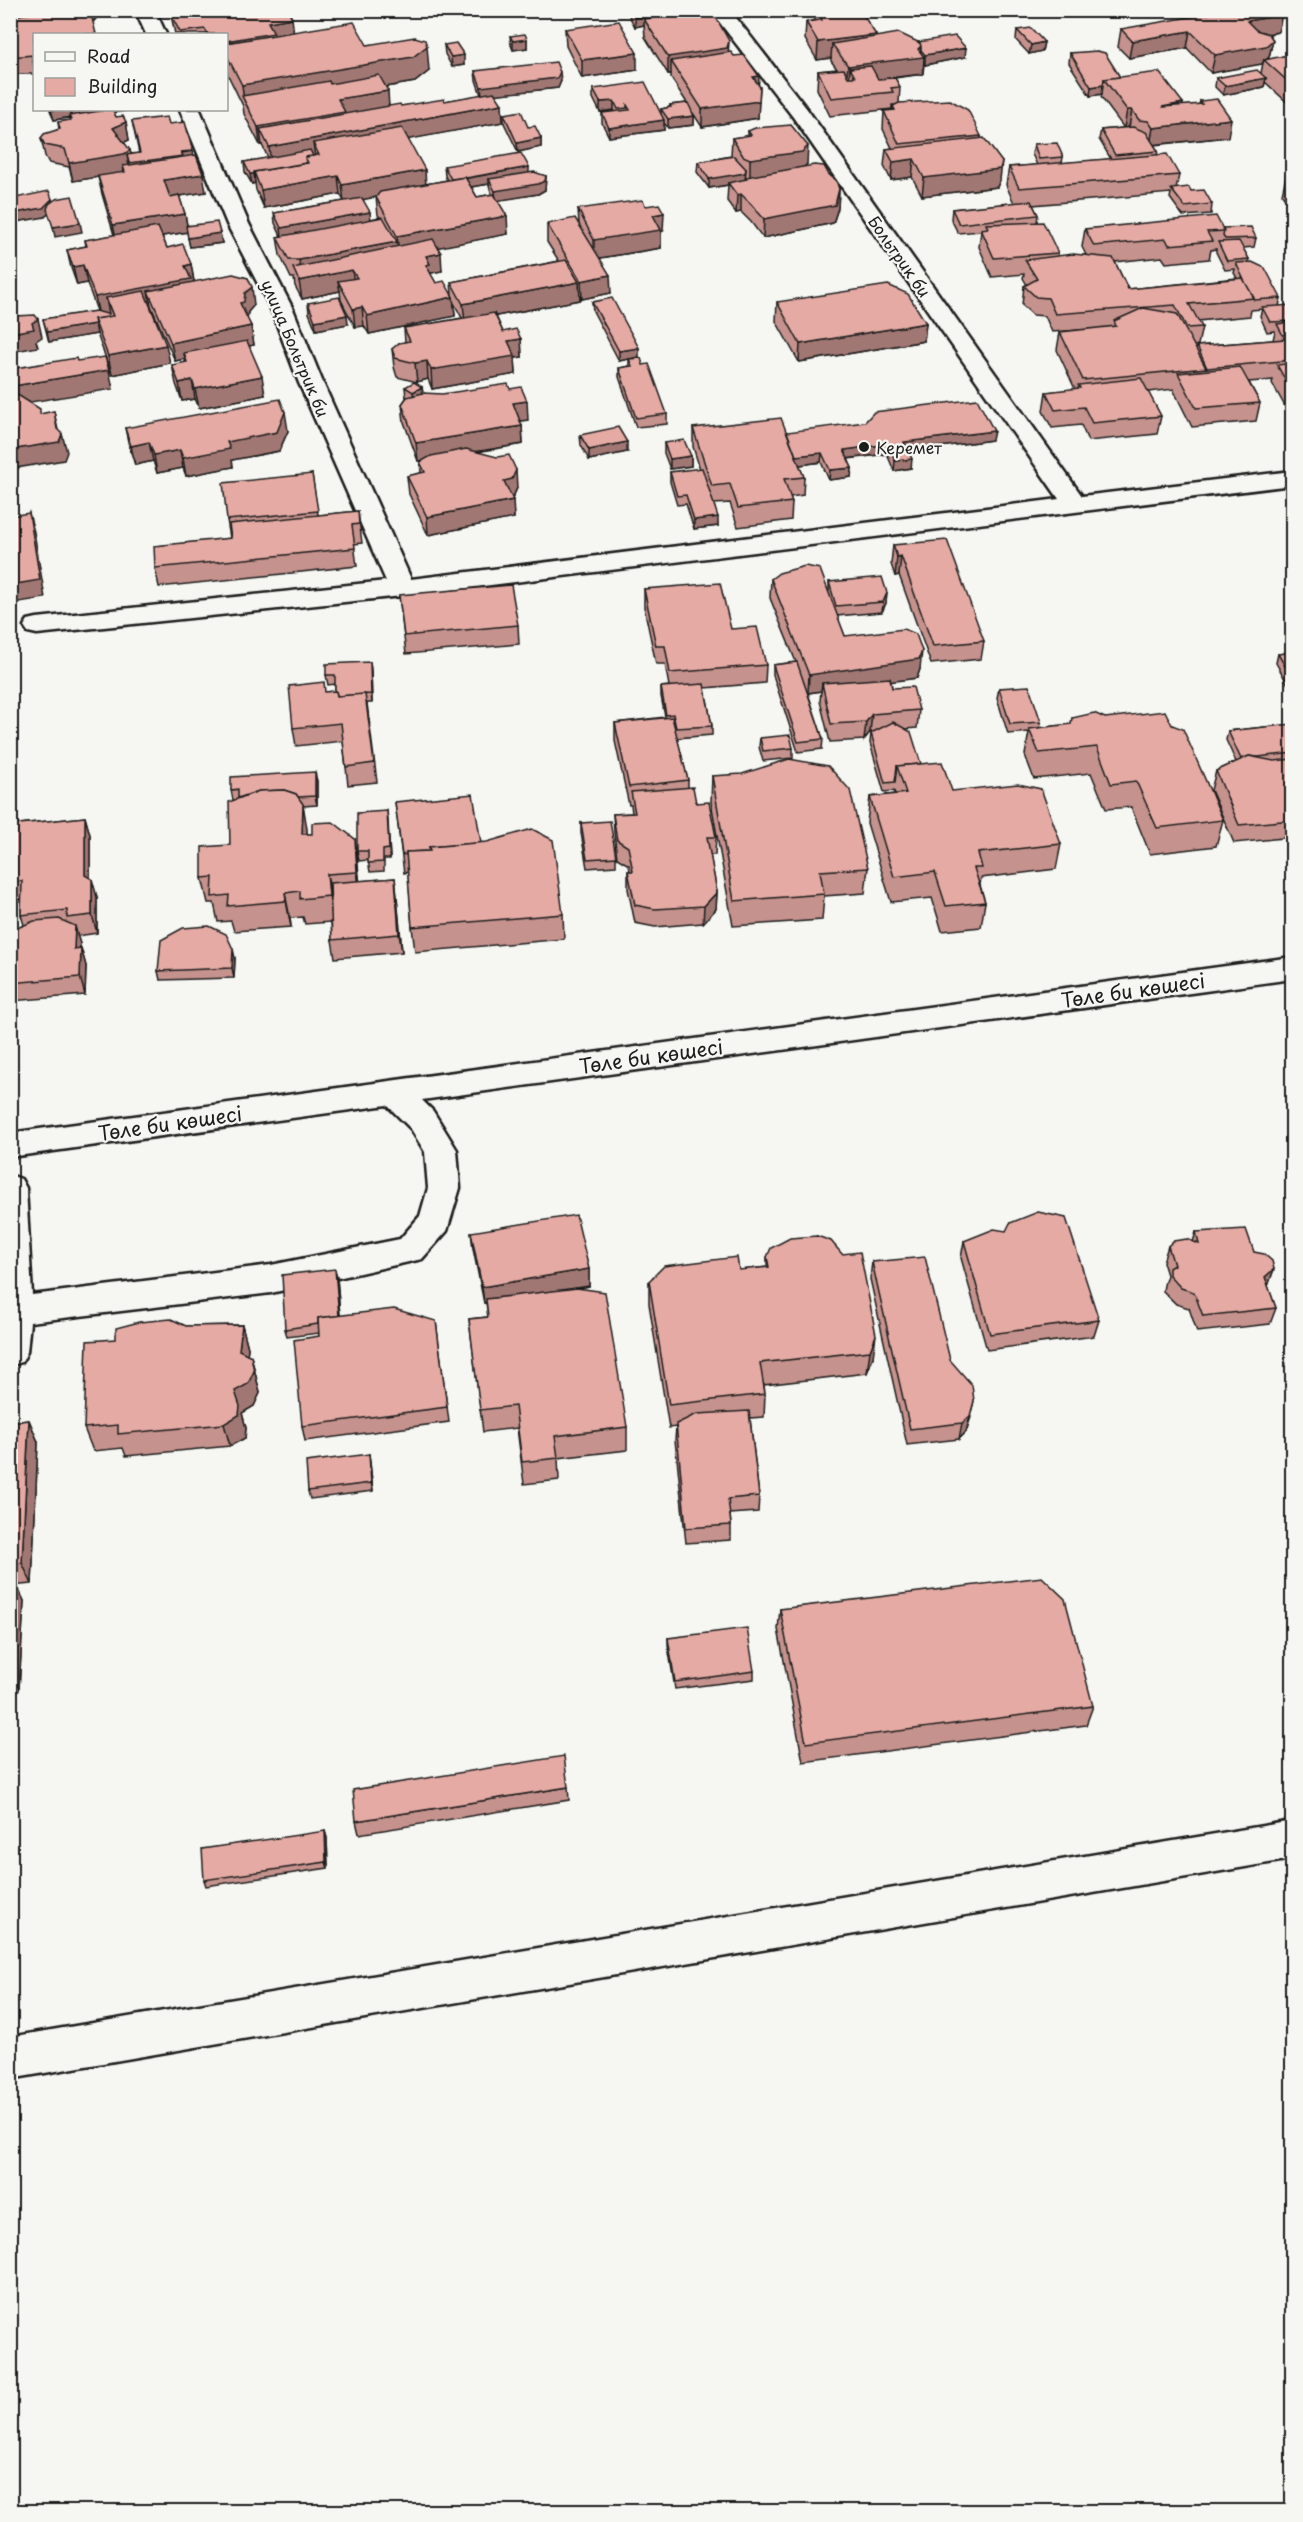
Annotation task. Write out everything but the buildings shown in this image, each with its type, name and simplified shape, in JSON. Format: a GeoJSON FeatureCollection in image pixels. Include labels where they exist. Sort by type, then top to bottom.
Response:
{"type":"FeatureCollection","features":[{"type":"Feature","properties":{"kind":"street"},"geometry":{"type":"LineString","coordinates":[[145,10],[156,33]]}},
{"type":"Feature","properties":{"kind":"street","name":"Больтрик би"},"geometry":{"type":"LineString","coordinates":[[719,10],[800,113],[1076,505]]}},
{"type":"Feature","properties":{"kind":"street","name":"улица Больтрик би"},"geometry":{"type":"LineString","coordinates":[[190,111],[238,224],[282,309],[311,383],[402,588]]}},
{"type":"Feature","properties":{"kind":"street"},"geometry":{"type":"LineString","coordinates":[[37,626],[402,588],[1293,478]]}},
{"type":"Feature","properties":{"kind":"street","name":"Төле би көшесі"},"geometry":{"type":"LineString","coordinates":[[10,1145],[1293,968]]}},
{"type":"Feature","properties":{"kind":"street"},"geometry":{"type":"LineString","coordinates":[[14,1311],[271,1279],[410,1250],[435,1222],[444,1188],[441,1150],[422,1120],[394,1092]]}},
{"type":"Feature","properties":{"kind":"street"},"geometry":{"type":"LineString","coordinates":[[10,1188],[17,1275],[10,1353]]}},
{"type":"Feature","properties":{"kind":"street"},"geometry":{"type":"LineString","coordinates":[[10,2058],[1293,1840]]}},
{"type":"Feature","properties":{"kind":"place","name":"Керемет"},"geometry":{"type":"Point","coordinates":[864,447]}}]}
